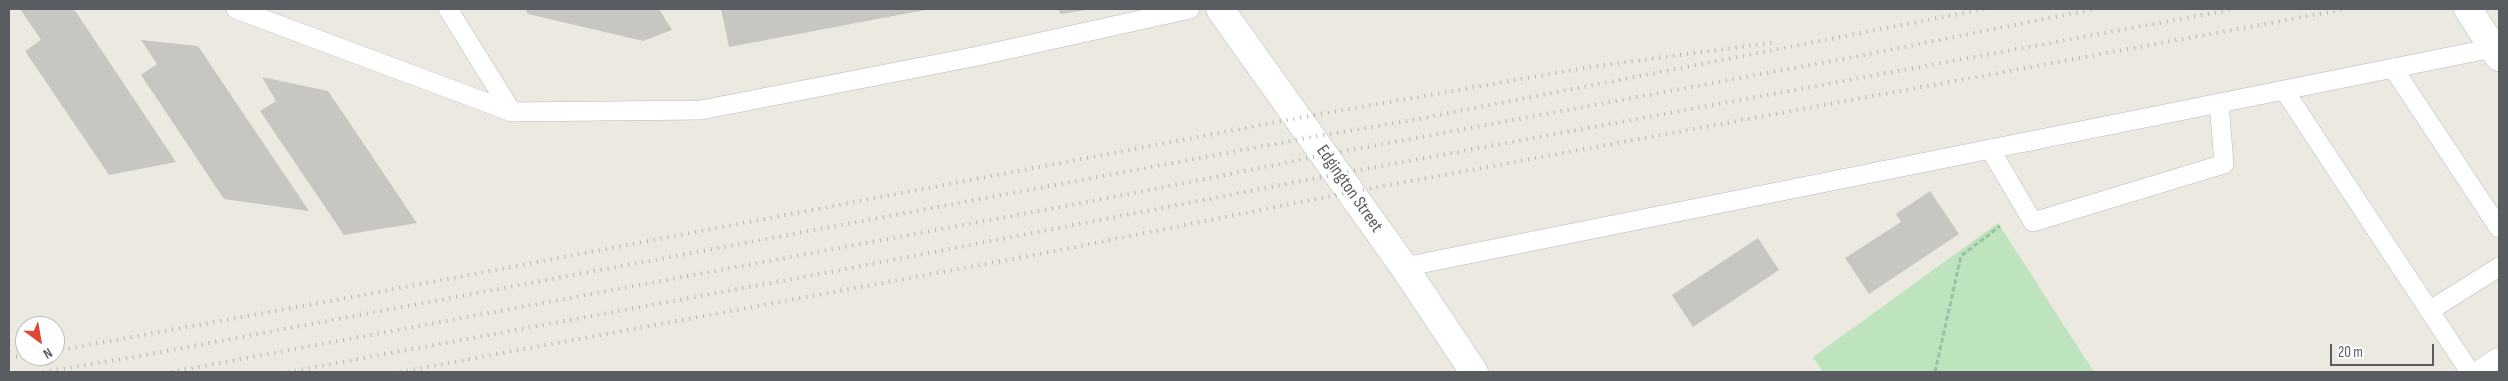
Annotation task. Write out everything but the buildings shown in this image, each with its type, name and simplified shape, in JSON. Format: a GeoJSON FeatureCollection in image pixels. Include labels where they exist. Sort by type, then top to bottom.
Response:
{"type":"FeatureCollection","features":[{"type":"Feature","properties":{"kind":"street","name":"Edgington Street"},"geometry":{"type":"LineString","coordinates":[[1220,9],[1404,267],[1474,372]]}},
{"type":"Feature","properties":{"kind":"street"},"geometry":{"type":"LineString","coordinates":[[2468,9],[2496,52]]}},
{"type":"Feature","properties":{"kind":"street"},"geometry":{"type":"LineString","coordinates":[[2484,372],[2499,362]]}},
{"type":"Feature","properties":{"kind":"lane"},"geometry":{"type":"LineString","coordinates":[[236,9],[512,112],[701,110],[978,56],[1190,9]]}},
{"type":"Feature","properties":{"kind":"lane"},"geometry":{"type":"LineString","coordinates":[[448,9],[512,112]]}},
{"type":"Feature","properties":{"kind":"lane"},"geometry":{"type":"LineString","coordinates":[[1404,267],[2393,68],[2496,52]]}},
{"type":"Feature","properties":{"kind":"lane"},"geometry":{"type":"LineString","coordinates":[[2393,68],[2499,228]]}},
{"type":"Feature","properties":{"kind":"lane"},"geometry":{"type":"LineString","coordinates":[[2284,90],[2470,372]]}},
{"type":"Feature","properties":{"kind":"lane"},"geometry":{"type":"LineString","coordinates":[[1990,149],[2032,222],[2224,164],[2219,103]]}},
{"type":"Feature","properties":{"kind":"lane"},"geometry":{"type":"LineString","coordinates":[[2429,311],[2499,267]]}},
{"type":"Feature","properties":{"kind":"path"},"geometry":{"type":"LineString","coordinates":[[1935,372],[1961,256],[2000,226]]}},
{"type":"Feature","properties":{"kind":"green space"},"geometry":{"type":"Polygon","coordinates":[[[1998,223],[2094,372],[1823,372],[1813,357],[1998,223]]]}},
{"type":"Feature","properties":{"kind":"railway"},"geometry":{"type":"LineString","coordinates":[[43,372],[140,356],[1312,137],[1408,121],[1984,9]]}},
{"type":"Feature","properties":{"kind":"railway"},"geometry":{"type":"LineString","coordinates":[[171,372],[1119,196],[1324,155],[1843,59],[2095,9]]}},
{"type":"Feature","properties":{"kind":"railway"},"geometry":{"type":"LineString","coordinates":[[288,372],[825,273],[1338,174],[2235,9]]}},
{"type":"Feature","properties":{"kind":"railway"},"geometry":{"type":"LineString","coordinates":[[400,372],[1045,253],[1351,192],[2346,9]]}},
{"type":"Feature","properties":{"kind":"railway"},"geometry":{"type":"LineString","coordinates":[[65,349],[347,298],[1298,118],[1590,67],[1777,42]]}},
{"type":"Feature","properties":{"kind":"railway"},"geometry":{"type":"LineString","coordinates":[[9,357],[15,357]]}}]}
